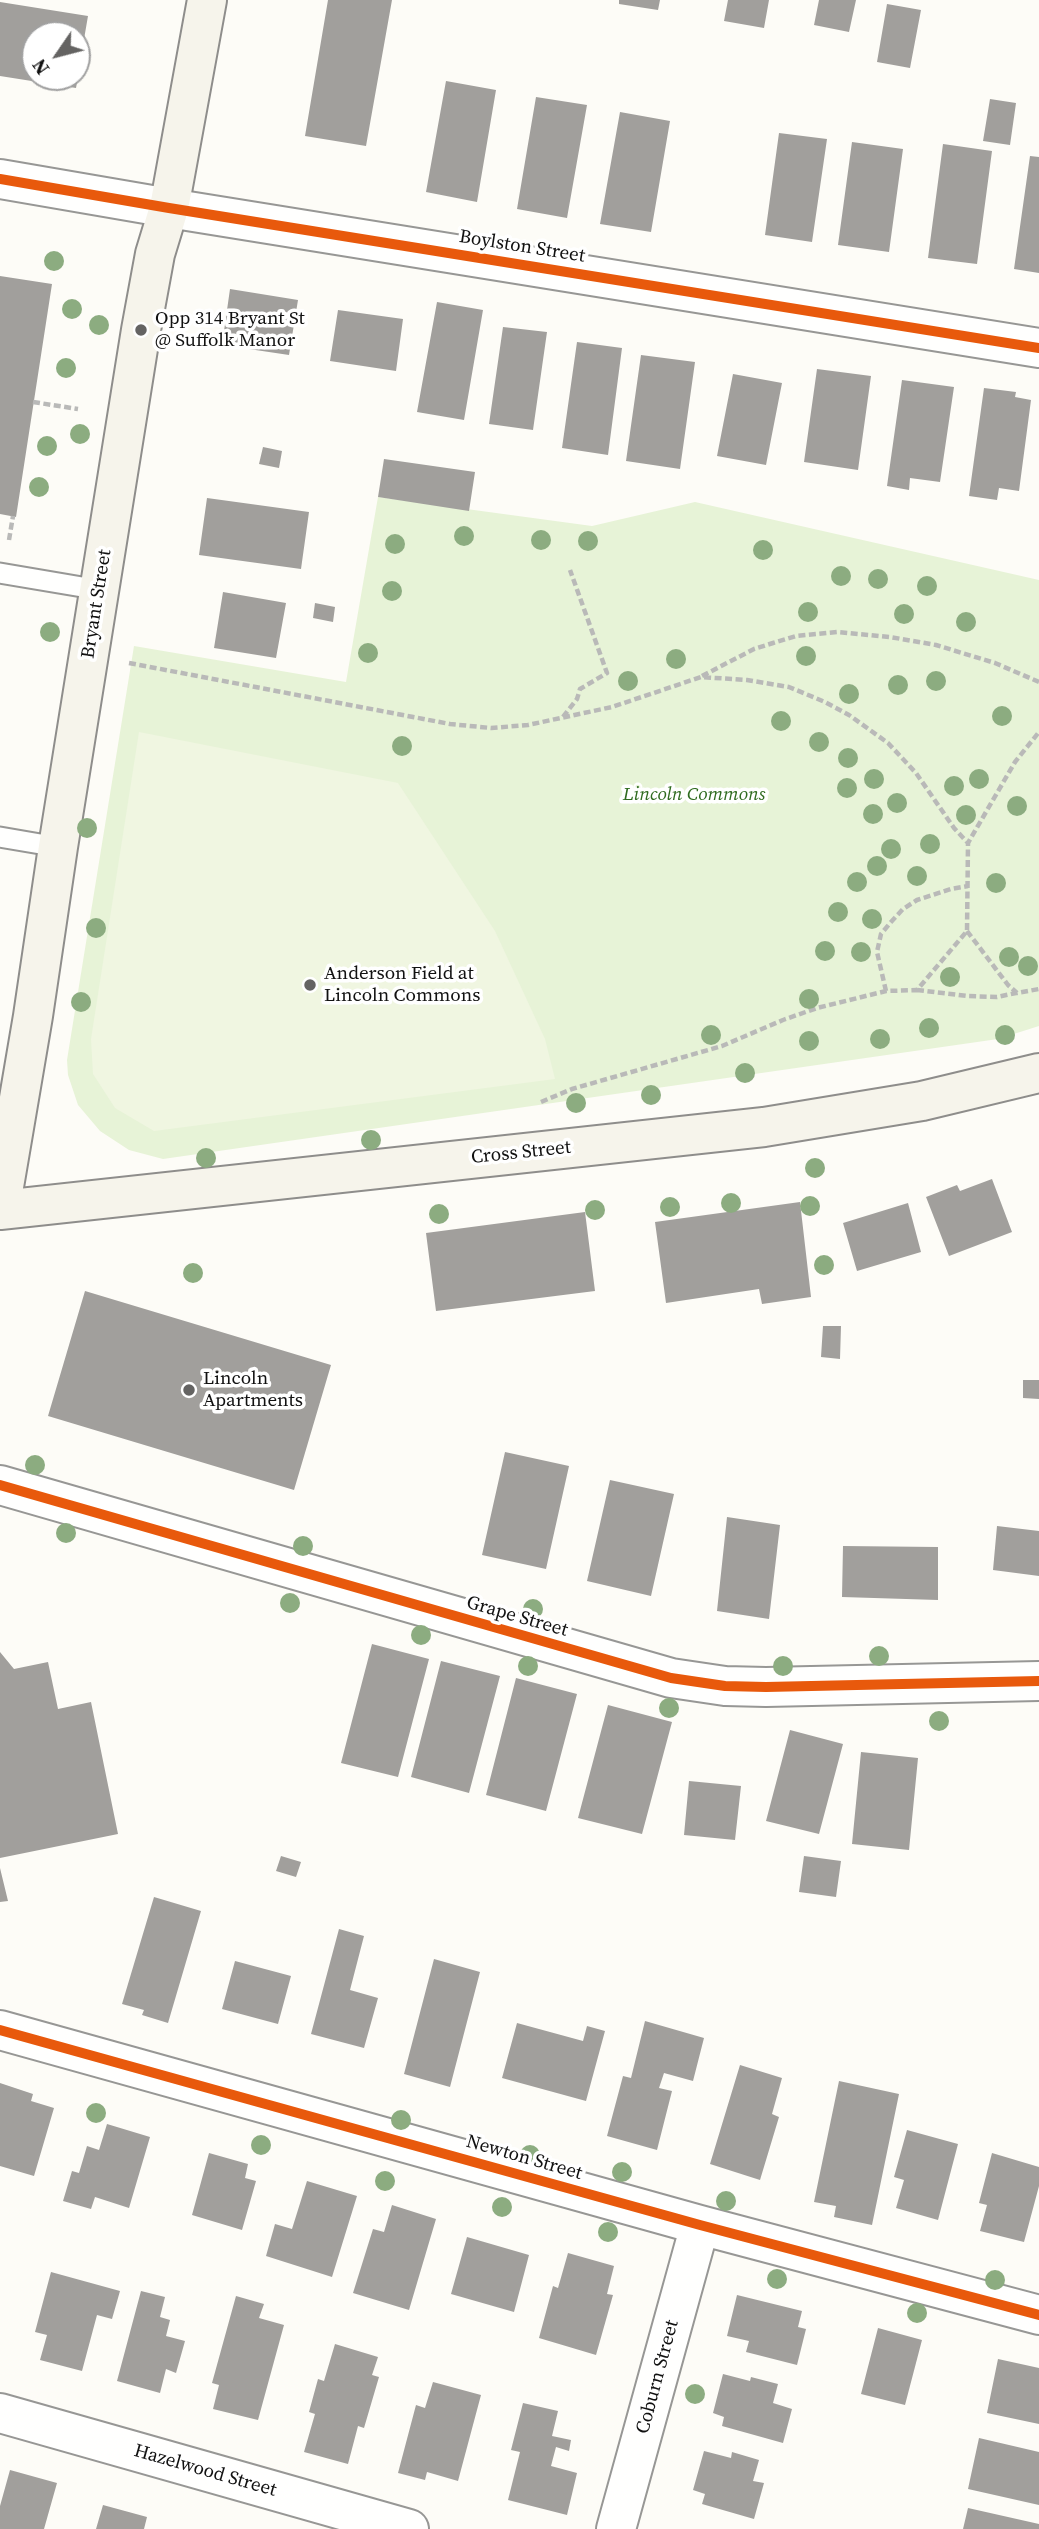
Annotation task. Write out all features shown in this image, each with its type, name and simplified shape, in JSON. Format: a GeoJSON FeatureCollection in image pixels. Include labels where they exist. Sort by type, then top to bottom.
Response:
{"type":"FeatureCollection","features":[{"type":"Feature","properties":{"kind":"main road","name":"Bryant Street"},"geometry":{"type":"LineString","coordinates":[[0,1210],[143,317],[155,254],[169,208],[207,0]]}},
{"type":"Feature","properties":{"kind":"main road","name":"Cross Street"},"geometry":{"type":"LineString","coordinates":[[0,1210],[764,1127],[922,1101],[1039,1073]]}},
{"type":"Feature","properties":{"kind":"street","name":"Boylston Street"},"geometry":{"type":"LineString","coordinates":[[0,179],[1039,348]]}},
{"type":"Feature","properties":{"kind":"street","name":"Grape Street"},"geometry":{"type":"LineString","coordinates":[[0,1485],[671,1678],[766,1687],[1039,1681]]}},
{"type":"Feature","properties":{"kind":"street","name":"Newton Street"},"geometry":{"type":"LineString","coordinates":[[0,2030],[699,2225],[1039,2315]]}},
{"type":"Feature","properties":{"kind":"street","name":"Coburn Street"},"geometry":{"type":"LineString","coordinates":[[616,2529],[699,2225]]}},
{"type":"Feature","properties":{"kind":"street","name":"Hazelwood Street"},"geometry":{"type":"LineString","coordinates":[[0,2413],[409,2529]]}},
{"type":"Feature","properties":{"kind":"lane"},"geometry":{"type":"LineString","coordinates":[[0,573],[100,590]]}},
{"type":"Feature","properties":{"kind":"lane"},"geometry":{"type":"LineString","coordinates":[[0,837],[58,846]]}},
{"type":"Feature","properties":{"kind":"path"},"geometry":{"type":"LineString","coordinates":[[33,402],[78,409]]}},
{"type":"Feature","properties":{"kind":"path"},"geometry":{"type":"LineString","coordinates":[[9,540],[13,516]]}},
{"type":"Feature","properties":{"kind":"path"},"geometry":{"type":"LineString","coordinates":[[562,718],[580,689],[607,673],[570,570]]}},
{"type":"Feature","properties":{"kind":"path"},"geometry":{"type":"LineString","coordinates":[[88,655],[450,724],[491,728],[528,725],[612,707],[701,677],[754,649],[796,636],[837,632],[936,645],[995,663],[1039,682]]}},
{"type":"Feature","properties":{"kind":"path"},"geometry":{"type":"LineString","coordinates":[[701,677],[747,680],[789,687],[849,715],[888,743],[916,773],[954,828],[968,843]]}},
{"type":"Feature","properties":{"kind":"path"},"geometry":{"type":"LineString","coordinates":[[1017,993],[967,931],[968,843],[1016,762],[1039,732]]}},
{"type":"Feature","properties":{"kind":"path"},"geometry":{"type":"LineString","coordinates":[[886,991],[877,952],[881,934],[903,909],[917,900],[968,886]]}},
{"type":"Feature","properties":{"kind":"path"},"geometry":{"type":"LineString","coordinates":[[917,990],[967,931]]}},
{"type":"Feature","properties":{"kind":"path"},"geometry":{"type":"LineString","coordinates":[[541,1102],[572,1089],[722,1046],[817,1008],[886,991],[917,990],[997,997],[1039,989]]}},
{"type":"Feature","properties":{"kind":"green space","name":"Lincoln Commons"},"geometry":{"type":"Polygon","coordinates":[[[378,497],[592,526],[695,502],[1039,580],[1039,1026],[998,1039],[163,1159],[129,1150],[100,1131],[78,1105],[68,1075],[67,1060],[134,646],[346,682],[378,497]]]}},
{"type":"Feature","properties":{"kind":"green space","name":"Anderson Field at Lincoln Commons"},"geometry":{"type":"Polygon","coordinates":[[[139,732],[398,783],[495,931],[545,1039],[555,1079],[154,1131],[115,1108],[93,1074],[91,1039],[139,732]]]}},
{"type":"Feature","properties":{"kind":"building"},"geometry":{"type":"Polygon","coordinates":[[[328,0],[392,0],[366,146],[305,136],[328,0]]]}},
{"type":"Feature","properties":{"kind":"building"},"geometry":{"type":"Polygon","coordinates":[[[619,0],[660,0],[658,10],[619,4],[619,0]]]}},
{"type":"Feature","properties":{"kind":"building"},"geometry":{"type":"Polygon","coordinates":[[[728,0],[769,0],[764,28],[724,21],[728,0]]]}},
{"type":"Feature","properties":{"kind":"building"},"geometry":{"type":"Polygon","coordinates":[[[819,0],[856,0],[849,32],[814,25],[819,0]]]}},
{"type":"Feature","properties":{"kind":"building"},"geometry":{"type":"Polygon","coordinates":[[[0,2],[88,16],[87,21],[21,21],[21,79],[0,76],[0,2]]]}},
{"type":"Feature","properties":{"kind":"building"},"geometry":{"type":"Polygon","coordinates":[[[887,4],[921,10],[910,68],[877,62],[887,4]]]}},
{"type":"Feature","properties":{"kind":"building"},"geometry":{"type":"Polygon","coordinates":[[[446,81],[496,90],[477,202],[426,192],[446,81]]]}},
{"type":"Feature","properties":{"kind":"building"},"geometry":{"type":"Polygon","coordinates":[[[536,97],[587,105],[567,218],[517,209],[536,97]]]}},
{"type":"Feature","properties":{"kind":"building"},"geometry":{"type":"Polygon","coordinates":[[[990,99],[1016,103],[1010,145],[983,141],[990,99]]]}},
{"type":"Feature","properties":{"kind":"building"},"geometry":{"type":"Polygon","coordinates":[[[620,112],[670,121],[651,232],[600,224],[620,112]]]}},
{"type":"Feature","properties":{"kind":"building"},"geometry":{"type":"Polygon","coordinates":[[[779,133],[827,139],[812,242],[765,235],[779,133]]]}},
{"type":"Feature","properties":{"kind":"building"},"geometry":{"type":"Polygon","coordinates":[[[852,142],[903,149],[889,252],[838,245],[852,142]]]}},
{"type":"Feature","properties":{"kind":"building"},"geometry":{"type":"Polygon","coordinates":[[[943,144],[992,151],[977,264],[928,258],[943,144]]]}},
{"type":"Feature","properties":{"kind":"building"},"geometry":{"type":"Polygon","coordinates":[[[1030,156],[1039,157],[1039,273],[1014,269],[1030,156]]]}},
{"type":"Feature","properties":{"kind":"building"},"geometry":{"type":"Polygon","coordinates":[[[0,276],[52,284],[16,517],[0,514],[0,276]]]}},
{"type":"Feature","properties":{"kind":"building"},"geometry":{"type":"Polygon","coordinates":[[[230,289],[298,300],[289,355],[222,345],[230,289]]]}},
{"type":"Feature","properties":{"kind":"building"},"geometry":{"type":"Polygon","coordinates":[[[437,302],[483,310],[464,420],[417,412],[437,302]]]}},
{"type":"Feature","properties":{"kind":"building"},"geometry":{"type":"Polygon","coordinates":[[[338,310],[403,319],[396,371],[330,361],[338,310]]]}},
{"type":"Feature","properties":{"kind":"building"},"geometry":{"type":"Polygon","coordinates":[[[503,327],[547,332],[533,430],[489,424],[503,327]]]}},
{"type":"Feature","properties":{"kind":"building"},"geometry":{"type":"Polygon","coordinates":[[[577,342],[622,348],[608,455],[562,448],[577,342]]]}},
{"type":"Feature","properties":{"kind":"building"},"geometry":{"type":"Polygon","coordinates":[[[641,355],[695,362],[680,469],[626,461],[641,355]]]}},
{"type":"Feature","properties":{"kind":"building"},"geometry":{"type":"Polygon","coordinates":[[[817,369],[871,376],[858,470],[804,462],[817,369]]]}},
{"type":"Feature","properties":{"kind":"building"},"geometry":{"type":"Polygon","coordinates":[[[733,374],[782,383],[766,465],[717,456],[733,374]]]}},
{"type":"Feature","properties":{"kind":"building"},"geometry":{"type":"Polygon","coordinates":[[[902,380],[954,387],[940,482],[910,478],[909,490],[887,486],[902,380]]]}},
{"type":"Feature","properties":{"kind":"building"},"geometry":{"type":"Polygon","coordinates":[[[984,388],[1016,392],[1015,397],[1031,400],[1019,491],[999,488],[997,500],[969,496],[984,388]]]}},
{"type":"Feature","properties":{"kind":"building"},"geometry":{"type":"Polygon","coordinates":[[[263,447],[282,451],[279,468],[259,464],[263,447]]]}},
{"type":"Feature","properties":{"kind":"building"},"geometry":{"type":"Polygon","coordinates":[[[384,459],[475,472],[469,511],[378,497],[384,459]]]}},
{"type":"Feature","properties":{"kind":"building"},"geometry":{"type":"Polygon","coordinates":[[[207,498],[309,512],[301,569],[199,555],[207,498]]]}},
{"type":"Feature","properties":{"kind":"building"},"geometry":{"type":"Polygon","coordinates":[[[223,592],[286,603],[276,658],[214,648],[223,592]]]}},
{"type":"Feature","properties":{"kind":"building"},"geometry":{"type":"Polygon","coordinates":[[[315,603],[335,607],[333,622],[313,618],[315,603]]]}},
{"type":"Feature","properties":{"kind":"building"},"geometry":{"type":"Polygon","coordinates":[[[992,1179],[1012,1232],[949,1256],[926,1197],[957,1185],[960,1191],[992,1179]]]}},
{"type":"Feature","properties":{"kind":"building"},"geometry":{"type":"Polygon","coordinates":[[[800,1202],[811,1297],[762,1304],[759,1289],[666,1303],[655,1222],[800,1202]]]}},
{"type":"Feature","properties":{"kind":"building"},"geometry":{"type":"Polygon","coordinates":[[[908,1203],[921,1252],[857,1271],[843,1223],[908,1203]]]}},
{"type":"Feature","properties":{"kind":"building"},"geometry":{"type":"Polygon","coordinates":[[[585,1212],[595,1291],[436,1311],[426,1233],[585,1212]]]}},
{"type":"Feature","properties":{"kind":"building","name":"Lincoln Apartments"},"geometry":{"type":"Polygon","coordinates":[[[85,1291],[331,1365],[294,1490],[48,1416],[85,1291]]]}},
{"type":"Feature","properties":{"kind":"building"},"geometry":{"type":"Polygon","coordinates":[[[823,1326],[841,1326],[840,1359],[821,1357],[823,1326]]]}},
{"type":"Feature","properties":{"kind":"building"},"geometry":{"type":"Polygon","coordinates":[[[1023,1380],[1039,1380],[1039,1399],[1023,1398],[1023,1380]]]}},
{"type":"Feature","properties":{"kind":"building"},"geometry":{"type":"Polygon","coordinates":[[[505,1452],[569,1466],[546,1569],[482,1555],[505,1452]]]}},
{"type":"Feature","properties":{"kind":"building"},"geometry":{"type":"Polygon","coordinates":[[[610,1480],[674,1494],[651,1596],[587,1581],[610,1480]]]}},
{"type":"Feature","properties":{"kind":"building"},"geometry":{"type":"Polygon","coordinates":[[[727,1517],[780,1525],[769,1619],[717,1611],[727,1517]]]}},
{"type":"Feature","properties":{"kind":"building"},"geometry":{"type":"Polygon","coordinates":[[[997,1526],[1039,1531],[1039,1576],[993,1570],[997,1526]]]}},
{"type":"Feature","properties":{"kind":"building"},"geometry":{"type":"Polygon","coordinates":[[[843,1546],[938,1547],[938,1600],[842,1597],[843,1546]]]}},
{"type":"Feature","properties":{"kind":"building"},"geometry":{"type":"Polygon","coordinates":[[[372,1644],[429,1659],[398,1777],[341,1763],[372,1644]]]}},
{"type":"Feature","properties":{"kind":"building"},"geometry":{"type":"Polygon","coordinates":[[[0,1652],[14,1669],[48,1662],[58,1709],[91,1702],[118,1834],[0,1858],[0,1652]]]}},
{"type":"Feature","properties":{"kind":"building"},"geometry":{"type":"Polygon","coordinates":[[[441,1661],[500,1676],[469,1793],[411,1777],[441,1661]]]}},
{"type":"Feature","properties":{"kind":"building"},"geometry":{"type":"Polygon","coordinates":[[[516,1678],[577,1694],[546,1811],[486,1795],[516,1678]]]}},
{"type":"Feature","properties":{"kind":"building"},"geometry":{"type":"Polygon","coordinates":[[[608,1705],[672,1722],[642,1834],[578,1818],[608,1705]]]}},
{"type":"Feature","properties":{"kind":"building"},"geometry":{"type":"Polygon","coordinates":[[[790,1730],[843,1744],[819,1834],[766,1821],[790,1730]]]}},
{"type":"Feature","properties":{"kind":"building"},"geometry":{"type":"Polygon","coordinates":[[[861,1752],[918,1758],[909,1850],[852,1844],[861,1752]]]}},
{"type":"Feature","properties":{"kind":"building"},"geometry":{"type":"Polygon","coordinates":[[[689,1781],[741,1786],[735,1840],[684,1835],[689,1781]]]}},
{"type":"Feature","properties":{"kind":"building"},"geometry":{"type":"Polygon","coordinates":[[[281,1856],[301,1862],[296,1877],[276,1871],[281,1856]]]}},
{"type":"Feature","properties":{"kind":"building"},"geometry":{"type":"Polygon","coordinates":[[[804,1856],[841,1861],[836,1897],[799,1892],[804,1856]]]}},
{"type":"Feature","properties":{"kind":"building"},"geometry":{"type":"Polygon","coordinates":[[[0,1868],[8,1901],[0,1902],[0,1868]]]}},
{"type":"Feature","properties":{"kind":"building"},"geometry":{"type":"Polygon","coordinates":[[[154,1897],[201,1911],[168,2023],[142,2015],[144,2010],[122,2004],[154,1897]]]}},
{"type":"Feature","properties":{"kind":"building"},"geometry":{"type":"Polygon","coordinates":[[[339,1929],[364,1936],[350,1990],[378,1998],[364,2048],[311,2034],[339,1929]]]}},
{"type":"Feature","properties":{"kind":"building"},"geometry":{"type":"Polygon","coordinates":[[[434,1959],[480,1972],[450,2087],[404,2074],[434,1959]]]}},
{"type":"Feature","properties":{"kind":"building"},"geometry":{"type":"Polygon","coordinates":[[[235,1961],[291,1976],[278,2024],[222,2009],[235,1961]]]}},
{"type":"Feature","properties":{"kind":"building"},"geometry":{"type":"Polygon","coordinates":[[[645,2021],[704,2038],[693,2081],[664,2073],[659,2088],[672,2091],[657,2150],[607,2136],[623,2076],[631,2078],[645,2021]]]}},
{"type":"Feature","properties":{"kind":"building"},"geometry":{"type":"Polygon","coordinates":[[[517,2023],[583,2041],[587,2026],[605,2031],[586,2101],[502,2078],[517,2023]]]}},
{"type":"Feature","properties":{"kind":"building"},"geometry":{"type":"Polygon","coordinates":[[[740,2065],[782,2078],[772,2114],[779,2117],[760,2180],[710,2164],[740,2065]]]}},
{"type":"Feature","properties":{"kind":"building"},"geometry":{"type":"Polygon","coordinates":[[[839,2081],[899,2094],[872,2225],[834,2217],[836,2206],[814,2202],[839,2081]]]}},
{"type":"Feature","properties":{"kind":"building"},"geometry":{"type":"Polygon","coordinates":[[[0,2083],[33,2094],[31,2101],[54,2108],[34,2176],[0,2166],[0,2083]]]}},
{"type":"Feature","properties":{"kind":"building"},"geometry":{"type":"Polygon","coordinates":[[[107,2124],[150,2137],[129,2208],[95,2197],[91,2209],[63,2201],[72,2171],[79,2173],[87,2146],[99,2150],[107,2124]]]}},
{"type":"Feature","properties":{"kind":"building"},"geometry":{"type":"Polygon","coordinates":[[[907,2130],[958,2144],[938,2220],[896,2208],[904,2180],[894,2177],[907,2130]]]}},
{"type":"Feature","properties":{"kind":"building"},"geometry":{"type":"Polygon","coordinates":[[[209,2153],[248,2164],[245,2178],[256,2181],[242,2230],[192,2215],[209,2153]]]}},
{"type":"Feature","properties":{"kind":"building"},"geometry":{"type":"Polygon","coordinates":[[[992,2153],[1039,2167],[1039,2186],[1024,2242],[980,2231],[987,2205],[979,2203],[992,2153]]]}},
{"type":"Feature","properties":{"kind":"building"},"geometry":{"type":"Polygon","coordinates":[[[307,2181],[357,2196],[332,2277],[266,2256],[275,2224],[292,2229],[307,2181]]]}},
{"type":"Feature","properties":{"kind":"building"},"geometry":{"type":"Polygon","coordinates":[[[392,2205],[436,2219],[409,2310],[353,2293],[373,2229],[384,2232],[392,2205]]]}},
{"type":"Feature","properties":{"kind":"building"},"geometry":{"type":"Polygon","coordinates":[[[467,2237],[529,2255],[514,2312],[451,2294],[467,2237]]]}},
{"type":"Feature","properties":{"kind":"building"},"geometry":{"type":"Polygon","coordinates":[[[568,2253],[614,2266],[607,2294],[613,2295],[596,2355],[539,2338],[553,2286],[558,2288],[568,2253]]]}},
{"type":"Feature","properties":{"kind":"building"},"geometry":{"type":"Polygon","coordinates":[[[51,2272],[120,2291],[112,2319],[97,2315],[82,2371],[40,2360],[47,2335],[35,2332],[51,2272]]]}},
{"type":"Feature","properties":{"kind":"building"},"geometry":{"type":"Polygon","coordinates":[[[141,2291],[165,2297],[160,2317],[170,2320],[166,2336],[185,2341],[176,2373],[166,2369],[160,2393],[117,2381],[141,2291]]]}},
{"type":"Feature","properties":{"kind":"building"},"geometry":{"type":"Polygon","coordinates":[[[737,2295],[802,2311],[798,2327],[806,2329],[797,2365],[746,2352],[749,2341],[727,2336],[737,2295]]]}},
{"type":"Feature","properties":{"kind":"building"},"geometry":{"type":"Polygon","coordinates":[[[236,2296],[264,2304],[259,2318],[284,2325],[258,2420],[213,2409],[219,2385],[212,2383],[236,2296]]]}},
{"type":"Feature","properties":{"kind":"building"},"geometry":{"type":"Polygon","coordinates":[[[878,2328],[922,2340],[905,2405],[861,2394],[878,2328]]]}},
{"type":"Feature","properties":{"kind":"building"},"geometry":{"type":"Polygon","coordinates":[[[335,2344],[378,2357],[372,2375],[379,2377],[364,2428],[358,2426],[348,2464],[304,2452],[315,2414],[309,2412],[318,2379],[324,2381],[335,2344]]]}},
{"type":"Feature","properties":{"kind":"building"},"geometry":{"type":"Polygon","coordinates":[[[998,2359],[1039,2368],[1039,2424],[987,2413],[998,2359]]]}},
{"type":"Feature","properties":{"kind":"building"},"geometry":{"type":"Polygon","coordinates":[[[723,2374],[778,2384],[773,2403],[792,2409],[783,2443],[722,2426],[724,2417],[713,2413],[723,2374]]]}},
{"type":"Feature","properties":{"kind":"building"},"geometry":{"type":"Polygon","coordinates":[[[433,2382],[481,2395],[458,2481],[427,2472],[425,2480],[398,2473],[416,2405],[425,2408],[433,2382]]]}},
{"type":"Feature","properties":{"kind":"building"},"geometry":{"type":"Polygon","coordinates":[[[523,2403],[558,2411],[552,2436],[571,2440],[569,2451],[556,2447],[551,2466],[577,2473],[567,2515],[508,2500],[520,2452],[511,2450],[523,2403]]]}},
{"type":"Feature","properties":{"kind":"building"},"geometry":{"type":"Polygon","coordinates":[[[979,2438],[1039,2452],[1039,2505],[968,2489],[979,2438]]]}},
{"type":"Feature","properties":{"kind":"building"},"geometry":{"type":"Polygon","coordinates":[[[704,2451],[731,2458],[732,2452],[759,2460],[753,2481],[764,2483],[754,2519],[702,2504],[705,2494],[693,2490],[704,2451]]]}},
{"type":"Feature","properties":{"kind":"building"},"geometry":{"type":"Polygon","coordinates":[[[10,2470],[57,2483],[44,2529],[0,2529],[0,2506],[10,2470]]]}},
{"type":"Feature","properties":{"kind":"building"},"geometry":{"type":"Polygon","coordinates":[[[103,2505],[147,2517],[144,2529],[96,2529],[103,2505]]]}},
{"type":"Feature","properties":{"kind":"building"},"geometry":{"type":"Polygon","coordinates":[[[968,2508],[1039,2524],[1039,2529],[963,2529],[968,2508]]]}},
{"type":"Feature","properties":{"kind":"cycle path"},"geometry":{"type":"LineString","coordinates":[[0,179],[1039,348]]}},
{"type":"Feature","properties":{"kind":"cycle path"},"geometry":{"type":"LineString","coordinates":[[0,1485],[671,1678],[725,1686],[766,1687],[1039,1681]]}},
{"type":"Feature","properties":{"kind":"cycle path"},"geometry":{"type":"LineString","coordinates":[[0,2030],[700,2225],[1039,2315]]}},
{"type":"Feature","properties":{"kind":"place","name":"Opp 314 Bryant St @ Suffolk Manor"},"geometry":{"type":"Point","coordinates":[141,330]}},
{"type":"Feature","properties":{"kind":"place","name":"Anderson Field at Lincoln Commons"},"geometry":{"type":"Point","coordinates":[310,985]}},
{"type":"Feature","properties":{"kind":"place","name":"Lincoln Apartments"},"geometry":{"type":"Point","coordinates":[189,1390]}}]}
